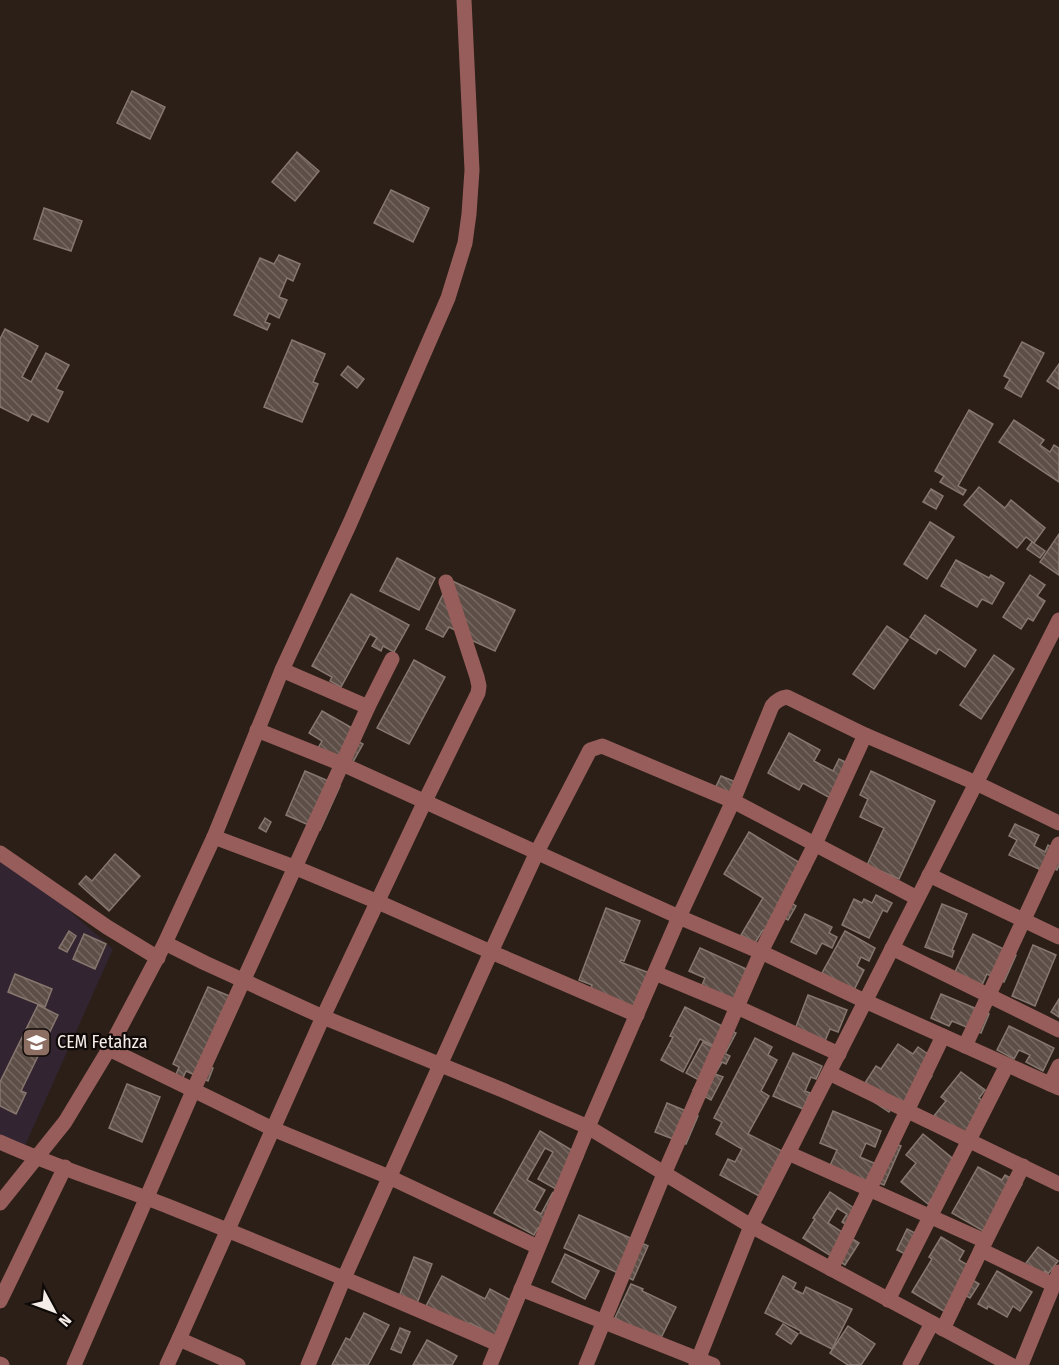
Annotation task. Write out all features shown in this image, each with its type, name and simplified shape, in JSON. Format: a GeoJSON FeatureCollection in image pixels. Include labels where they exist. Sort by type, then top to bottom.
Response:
{"type":"FeatureCollection","features":[{"type":"Feature","properties":{"kind":"street"},"geometry":{"type":"LineString","coordinates":[[0,1203],[65,1122],[109,1049],[165,944],[214,837],[282,670],[350,523],[448,298],[465,243],[472,170],[464,0]]}},
{"type":"Feature","properties":{"kind":"street"},"geometry":{"type":"LineString","coordinates":[[166,1365],[180,1339],[323,1017],[478,693],[479,686],[446,582]]}},
{"type":"Feature","properties":{"kind":"street"},"geometry":{"type":"LineString","coordinates":[[521,1289],[703,1363],[751,1226],[1059,620]]}},
{"type":"Feature","properties":{"kind":"street"},"geometry":{"type":"LineString","coordinates":[[74,1365],[193,1091],[392,658]]}},
{"type":"Feature","properties":{"kind":"street"},"geometry":{"type":"LineString","coordinates":[[282,670],[368,707]]}},
{"type":"Feature","properties":{"kind":"street"},"geometry":{"type":"LineString","coordinates":[[490,1365],[588,1128],[776,701],[787,697],[1059,823]]}},
{"type":"Feature","properties":{"kind":"street"},"geometry":{"type":"LineString","coordinates":[[257,730],[425,801],[1055,1086],[1059,1066]]}},
{"type":"Feature","properties":{"kind":"street"},"geometry":{"type":"LineString","coordinates":[[586,1365],[664,1174],[761,952],[815,844],[865,735]]}},
{"type":"Feature","properties":{"kind":"street"},"geometry":{"type":"LineString","coordinates":[[308,1365],[344,1278],[439,1065],[537,852],[590,750],[602,746],[733,801],[917,898]]}},
{"type":"Feature","properties":{"kind":"street"},"geometry":{"type":"LineString","coordinates":[[214,837],[378,902],[637,1015]]}},
{"type":"Feature","properties":{"kind":"street"},"geometry":{"type":"LineString","coordinates":[[965,1046],[1059,844]]}},
{"type":"Feature","properties":{"kind":"street"},"geometry":{"type":"LineString","coordinates":[[0,853],[106,927],[158,958]]}},
{"type":"Feature","properties":{"kind":"street"},"geometry":{"type":"LineString","coordinates":[[929,875],[1059,937]]}},
{"type":"Feature","properties":{"kind":"street"},"geometry":{"type":"LineString","coordinates":[[165,944],[323,1017],[588,1128],[751,1226],[1011,1365],[1056,1279],[983,1245],[930,1216],[788,1153]]}},
{"type":"Feature","properties":{"kind":"street"},"geometry":{"type":"LineString","coordinates":[[892,948],[1059,1030]]}},
{"type":"Feature","properties":{"kind":"street"},"geometry":{"type":"LineString","coordinates":[[655,973],[737,1007],[839,1054]]}},
{"type":"Feature","properties":{"kind":"street"},"geometry":{"type":"LineString","coordinates":[[831,1269],[943,1036]]}},
{"type":"Feature","properties":{"kind":"street"},"geometry":{"type":"LineString","coordinates":[[109,1049],[273,1129],[389,1177],[538,1247]]}},
{"type":"Feature","properties":{"kind":"street"},"geometry":{"type":"LineString","coordinates":[[888,1300],[1007,1065]]}},
{"type":"Feature","properties":{"kind":"street"},"geometry":{"type":"LineString","coordinates":[[829,1073],[1059,1184]]}},
{"type":"Feature","properties":{"kind":"street"},"geometry":{"type":"LineString","coordinates":[[0,1142],[35,1158],[146,1197],[228,1230],[498,1344]]}},
{"type":"Feature","properties":{"kind":"street"},"geometry":{"type":"LineString","coordinates":[[910,1365],[938,1326],[1023,1166]]}},
{"type":"Feature","properties":{"kind":"street"},"geometry":{"type":"LineString","coordinates":[[0,1301],[65,1167]]}},
{"type":"Feature","properties":{"kind":"street"},"geometry":{"type":"LineString","coordinates":[[180,1339],[238,1365]]}},
{"type":"Feature","properties":{"kind":"shaded area","name":"CEM Fetahza"},"geometry":{"type":"Polygon","coordinates":[[[0,861],[48,892],[113,949],[24,1148],[0,1135],[0,861]]]}},
{"type":"Feature","properties":{"kind":"building"},"geometry":{"type":"Polygon","coordinates":[[[132,91],[165,107],[150,139],[117,123],[132,91]]]}},
{"type":"Feature","properties":{"kind":"building"},"geometry":{"type":"Polygon","coordinates":[[[297,152],[319,171],[295,201],[272,182],[297,152]]]}},
{"type":"Feature","properties":{"kind":"building"},"geometry":{"type":"Polygon","coordinates":[[[391,190],[429,208],[413,242],[374,223],[391,190]]]}},
{"type":"Feature","properties":{"kind":"building"},"geometry":{"type":"Polygon","coordinates":[[[44,208],[82,221],[71,251],[34,239],[44,208]]]}},
{"type":"Feature","properties":{"kind":"building"},"geometry":{"type":"Polygon","coordinates":[[[279,255],[300,264],[293,281],[287,278],[279,297],[287,300],[279,318],[269,313],[265,322],[270,324],[267,330],[234,315],[260,258],[274,264],[279,255]]]}},
{"type":"Feature","properties":{"kind":"building"},"geometry":{"type":"Polygon","coordinates":[[[5,329],[38,346],[22,377],[31,382],[46,353],[69,365],[56,389],[63,392],[48,422],[32,414],[28,421],[0,407],[0,339],[5,329]]]}},
{"type":"Feature","properties":{"kind":"building"},"geometry":{"type":"Polygon","coordinates":[[[292,340],[325,354],[313,382],[318,384],[302,422],[264,407],[292,340]]]}},
{"type":"Feature","properties":{"kind":"building"},"geometry":{"type":"Polygon","coordinates":[[[1022,342],[1044,353],[1021,397],[1005,388],[1010,379],[1004,376],[1022,342]]]}},
{"type":"Feature","properties":{"kind":"building"},"geometry":{"type":"Polygon","coordinates":[[[1059,364],[1059,389],[1047,381],[1059,364]]]}},
{"type":"Feature","properties":{"kind":"building"},"geometry":{"type":"Polygon","coordinates":[[[348,366],[364,379],[357,388],[341,375],[348,366]]]}},
{"type":"Feature","properties":{"kind":"building"},"geometry":{"type":"Polygon","coordinates":[[[969,410],[993,424],[958,486],[966,490],[963,495],[940,482],[944,476],[935,471],[969,410]]]}},
{"type":"Feature","properties":{"kind":"building"},"geometry":{"type":"Polygon","coordinates":[[[1014,420],[1044,440],[1040,445],[1050,452],[1054,445],[1059,448],[1059,482],[999,442],[1014,420]]]}},
{"type":"Feature","properties":{"kind":"building"},"geometry":{"type":"Polygon","coordinates":[[[979,487],[1005,508],[1011,500],[1045,528],[1034,543],[1026,537],[1017,548],[964,505],[979,487]]]}},
{"type":"Feature","properties":{"kind":"building"},"geometry":{"type":"Polygon","coordinates":[[[931,489],[943,496],[936,509],[923,502],[931,489]]]}},
{"type":"Feature","properties":{"kind":"building"},"geometry":{"type":"Polygon","coordinates":[[[930,522],[954,537],[927,579],[904,564],[930,522]]]}},
{"type":"Feature","properties":{"kind":"building"},"geometry":{"type":"Polygon","coordinates":[[[1059,534],[1059,575],[1040,562],[1059,534]]]}},
{"type":"Feature","properties":{"kind":"building"},"geometry":{"type":"Polygon","coordinates":[[[1032,542],[1045,551],[1040,558],[1027,549],[1032,542]]]}},
{"type":"Feature","properties":{"kind":"building"},"geometry":{"type":"Polygon","coordinates":[[[397,558],[435,578],[419,610],[380,591],[397,558]]]}},
{"type":"Feature","properties":{"kind":"building"},"geometry":{"type":"Polygon","coordinates":[[[956,560],[989,578],[991,575],[1004,583],[992,604],[982,599],[977,607],[941,586],[956,560]]]}},
{"type":"Feature","properties":{"kind":"building"},"geometry":{"type":"Polygon","coordinates":[[[1030,575],[1045,585],[1037,596],[1045,601],[1033,621],[1028,618],[1021,629],[1003,617],[1030,575]]]}},
{"type":"Feature","properties":{"kind":"building"},"geometry":{"type":"Polygon","coordinates":[[[450,580],[515,610],[495,651],[462,636],[463,634],[449,627],[443,637],[426,629],[450,580]]]}},
{"type":"Feature","properties":{"kind":"building"},"geometry":{"type":"Polygon","coordinates":[[[351,594],[409,625],[394,652],[383,646],[381,651],[372,646],[377,638],[370,634],[341,687],[330,681],[332,677],[312,666],[351,594]]]}},
{"type":"Feature","properties":{"kind":"building"},"geometry":{"type":"Polygon","coordinates":[[[925,615],[976,650],[965,667],[939,649],[936,654],[910,637],[925,615]]]}},
{"type":"Feature","properties":{"kind":"building"},"geometry":{"type":"Polygon","coordinates":[[[887,626],[908,640],[874,689],[853,674],[887,626]]]}},
{"type":"Feature","properties":{"kind":"building"},"geometry":{"type":"Polygon","coordinates":[[[994,655],[1014,669],[981,719],[960,705],[994,655]]]}},
{"type":"Feature","properties":{"kind":"building"},"geometry":{"type":"Polygon","coordinates":[[[414,660],[445,677],[409,744],[377,728],[414,660]]]}},
{"type":"Feature","properties":{"kind":"building"},"geometry":{"type":"Polygon","coordinates":[[[322,711],[354,729],[350,737],[363,744],[349,769],[318,748],[322,741],[309,733],[322,711]]]}},
{"type":"Feature","properties":{"kind":"building"},"geometry":{"type":"Polygon","coordinates":[[[789,733],[820,750],[814,761],[833,771],[839,759],[850,764],[832,799],[803,783],[799,790],[768,773],[789,733]]]}},
{"type":"Feature","properties":{"kind":"building"},"geometry":{"type":"Polygon","coordinates":[[[305,771],[340,786],[320,830],[286,815],[305,771]]]}},
{"type":"Feature","properties":{"kind":"building"},"geometry":{"type":"Polygon","coordinates":[[[871,771],[935,801],[899,879],[867,865],[884,828],[860,817],[868,799],[860,795],[871,771]]]}},
{"type":"Feature","properties":{"kind":"building"},"geometry":{"type":"Polygon","coordinates":[[[721,776],[738,783],[729,803],[712,795],[721,776]]]}},
{"type":"Feature","properties":{"kind":"building"},"geometry":{"type":"Polygon","coordinates":[[[265,818],[271,822],[266,832],[259,828],[265,818]]]}},
{"type":"Feature","properties":{"kind":"building"},"geometry":{"type":"Polygon","coordinates":[[[1015,824],[1039,835],[1034,846],[1045,852],[1048,845],[1059,851],[1057,870],[1044,864],[1041,870],[1009,855],[1017,840],[1009,836],[1015,824]]]}},
{"type":"Feature","properties":{"kind":"building"},"geometry":{"type":"Polygon","coordinates":[[[749,832],[810,869],[790,902],[796,906],[788,920],[783,917],[771,936],[763,930],[755,943],[741,935],[763,898],[724,874],[749,832]]]}},
{"type":"Feature","properties":{"kind":"building"},"geometry":{"type":"Polygon","coordinates":[[[115,854],[140,876],[109,911],[79,884],[86,876],[92,881],[115,854]]]}},
{"type":"Feature","properties":{"kind":"building"},"geometry":{"type":"Polygon","coordinates":[[[876,895],[892,903],[887,912],[883,910],[869,938],[842,925],[854,899],[862,903],[864,899],[872,903],[876,895]]]}},
{"type":"Feature","properties":{"kind":"building"},"geometry":{"type":"Polygon","coordinates":[[[942,904],[967,914],[952,950],[954,951],[952,957],[925,947],[942,904]]]}},
{"type":"Feature","properties":{"kind":"building"},"geometry":{"type":"Polygon","coordinates":[[[606,908],[640,921],[624,961],[620,962],[655,975],[641,1017],[591,988],[592,985],[579,980],[606,908]]]}},
{"type":"Feature","properties":{"kind":"building"},"geometry":{"type":"Polygon","coordinates":[[[805,914],[832,927],[829,933],[837,937],[832,948],[822,943],[816,954],[791,942],[805,914]]]}},
{"type":"Feature","properties":{"kind":"building"},"geometry":{"type":"Polygon","coordinates":[[[69,931],[76,936],[67,952],[59,948],[69,931]]]}},
{"type":"Feature","properties":{"kind":"building"},"geometry":{"type":"Polygon","coordinates":[[[845,931],[875,948],[869,961],[861,957],[857,966],[864,970],[854,990],[822,973],[845,931]]]}},
{"type":"Feature","properties":{"kind":"building"},"geometry":{"type":"Polygon","coordinates":[[[84,934],[106,944],[95,969],[73,959],[84,934]]]}},
{"type":"Feature","properties":{"kind":"building"},"geometry":{"type":"Polygon","coordinates":[[[973,934],[1016,955],[1004,982],[987,974],[982,985],[955,972],[973,934]]]}},
{"type":"Feature","properties":{"kind":"building"},"geometry":{"type":"Polygon","coordinates":[[[1033,945],[1056,955],[1035,1006],[1012,996],[1033,945]]]}},
{"type":"Feature","properties":{"kind":"building"},"geometry":{"type":"Polygon","coordinates":[[[700,948],[751,971],[734,1008],[699,992],[705,978],[689,971],[700,948]]]}},
{"type":"Feature","properties":{"kind":"building"},"geometry":{"type":"Polygon","coordinates":[[[15,974],[52,989],[45,1007],[8,992],[15,974]]]}},
{"type":"Feature","properties":{"kind":"building"},"geometry":{"type":"Polygon","coordinates":[[[208,987],[241,1001],[211,1067],[213,1068],[208,1081],[186,1071],[182,1080],[175,1077],[179,1067],[173,1064],[208,987]]]}},
{"type":"Feature","properties":{"kind":"building"},"geometry":{"type":"Polygon","coordinates":[[[941,994],[989,1014],[981,1033],[952,1021],[949,1026],[931,1018],[941,994]]]}},
{"type":"Feature","properties":{"kind":"building"},"geometry":{"type":"Polygon","coordinates":[[[808,995],[847,1010],[838,1032],[830,1029],[824,1043],[794,1032],[808,995]]]}},
{"type":"Feature","properties":{"kind":"building"},"geometry":{"type":"Polygon","coordinates":[[[1059,999],[1059,1017],[1051,1012],[1059,999]]]}},
{"type":"Feature","properties":{"kind":"building"},"geometry":{"type":"Polygon","coordinates":[[[38,1005],[58,1015],[21,1091],[26,1093],[16,1114],[0,1106],[0,1082],[38,1005]]]}},
{"type":"Feature","properties":{"kind":"building"},"geometry":{"type":"Polygon","coordinates":[[[685,1007],[736,1033],[726,1052],[700,1039],[683,1072],[661,1060],[685,1007]]]}},
{"type":"Feature","properties":{"kind":"building"},"geometry":{"type":"Polygon","coordinates":[[[1009,1026],[1054,1048],[1043,1071],[1026,1062],[1030,1055],[1019,1050],[1014,1059],[997,1050],[1009,1026]]]}},
{"type":"Feature","properties":{"kind":"building"},"geometry":{"type":"Polygon","coordinates":[[[755,1038],[772,1047],[768,1055],[777,1060],[761,1091],[769,1096],[748,1134],[782,1151],[759,1196],[720,1175],[728,1159],[735,1162],[742,1149],[716,1134],[722,1122],[714,1118],[755,1038]]]}},
{"type":"Feature","properties":{"kind":"building"},"geometry":{"type":"Polygon","coordinates":[[[703,1042],[730,1056],[726,1064],[722,1062],[715,1074],[723,1077],[711,1100],[693,1090],[699,1080],[686,1073],[703,1042]]]}},
{"type":"Feature","properties":{"kind":"building"},"geometry":{"type":"Polygon","coordinates":[[[898,1044],[913,1054],[918,1047],[936,1060],[928,1073],[932,1076],[908,1112],[895,1103],[889,1112],[859,1092],[876,1066],[881,1069],[898,1044]]]}},
{"type":"Feature","properties":{"kind":"building"},"geometry":{"type":"Polygon","coordinates":[[[793,1053],[822,1066],[816,1079],[811,1077],[805,1091],[810,1093],[803,1109],[773,1096],[793,1053]]]}},
{"type":"Feature","properties":{"kind":"building"},"geometry":{"type":"Polygon","coordinates":[[[961,1072],[985,1090],[979,1098],[991,1107],[965,1141],[933,1117],[946,1101],[941,1097],[961,1072]]]}},
{"type":"Feature","properties":{"kind":"building"},"geometry":{"type":"Polygon","coordinates":[[[127,1084],[160,1097],[142,1142],[109,1128],[127,1084]]]}},
{"type":"Feature","properties":{"kind":"building"},"geometry":{"type":"Polygon","coordinates":[[[667,1103],[698,1116],[686,1144],[655,1132],[667,1103]]]}},
{"type":"Feature","properties":{"kind":"building"},"geometry":{"type":"Polygon","coordinates":[[[833,1111],[881,1131],[875,1147],[866,1143],[860,1157],[876,1164],[886,1140],[901,1146],[884,1185],[874,1181],[871,1188],[828,1170],[837,1150],[820,1143],[833,1111]]]}},
{"type":"Feature","properties":{"kind":"building"},"geometry":{"type":"Polygon","coordinates":[[[540,1131],[583,1157],[563,1193],[538,1179],[553,1152],[545,1148],[527,1180],[545,1190],[534,1210],[541,1214],[553,1192],[544,1231],[538,1228],[534,1235],[494,1213],[540,1131]]]}},
{"type":"Feature","properties":{"kind":"building"},"geometry":{"type":"Polygon","coordinates":[[[923,1134],[957,1162],[928,1204],[901,1182],[916,1163],[906,1155],[923,1134]]]}},
{"type":"Feature","properties":{"kind":"building"},"geometry":{"type":"Polygon","coordinates":[[[978,1167],[1002,1180],[1005,1175],[1022,1184],[992,1236],[952,1213],[978,1167]]]}},
{"type":"Feature","properties":{"kind":"building"},"geometry":{"type":"Polygon","coordinates":[[[830,1192],[857,1210],[852,1229],[842,1222],[847,1214],[837,1208],[828,1223],[859,1243],[845,1265],[803,1238],[830,1192]]]}},
{"type":"Feature","properties":{"kind":"building"},"geometry":{"type":"Polygon","coordinates":[[[579,1215],[648,1246],[633,1280],[564,1248],[579,1215]]]}},
{"type":"Feature","properties":{"kind":"building"},"geometry":{"type":"Polygon","coordinates":[[[907,1229],[917,1234],[907,1255],[897,1250],[907,1229]]]}},
{"type":"Feature","properties":{"kind":"building"},"geometry":{"type":"Polygon","coordinates":[[[941,1237],[964,1251],[959,1260],[976,1270],[971,1279],[979,1284],[970,1298],[960,1292],[947,1313],[912,1292],[932,1259],[929,1257],[941,1237]]]}},
{"type":"Feature","properties":{"kind":"building"},"geometry":{"type":"Polygon","coordinates":[[[1038,1247],[1058,1261],[1048,1274],[1045,1271],[1039,1279],[1023,1267],[1038,1247]]]}},
{"type":"Feature","properties":{"kind":"building"},"geometry":{"type":"Polygon","coordinates":[[[565,1254],[599,1271],[585,1299],[552,1282],[565,1254]]]}},
{"type":"Feature","properties":{"kind":"building"},"geometry":{"type":"Polygon","coordinates":[[[414,1257],[432,1264],[416,1306],[398,1299],[414,1257]]]}},
{"type":"Feature","properties":{"kind":"building"},"geometry":{"type":"Polygon","coordinates":[[[997,1271],[1032,1292],[1020,1311],[1013,1306],[1007,1317],[988,1306],[987,1309],[978,1304],[997,1271]]]}},
{"type":"Feature","properties":{"kind":"building"},"geometry":{"type":"Polygon","coordinates":[[[442,1276],[485,1299],[490,1289],[516,1303],[497,1337],[470,1323],[466,1329],[426,1306],[442,1276]]]}},
{"type":"Feature","properties":{"kind":"building"},"geometry":{"type":"Polygon","coordinates":[[[783,1276],[796,1283],[793,1289],[803,1294],[806,1287],[852,1309],[832,1349],[765,1313],[783,1276]]]}},
{"type":"Feature","properties":{"kind":"building"},"geometry":{"type":"Polygon","coordinates":[[[631,1284],[676,1307],[659,1342],[615,1318],[631,1284]]]}},
{"type":"Feature","properties":{"kind":"building"},"geometry":{"type":"Polygon","coordinates":[[[364,1313],[389,1325],[368,1365],[332,1365],[346,1338],[350,1340],[364,1313]]]}},
{"type":"Feature","properties":{"kind":"building"},"geometry":{"type":"Polygon","coordinates":[[[783,1324],[798,1334],[791,1344],[776,1334],[783,1324]]]}},
{"type":"Feature","properties":{"kind":"building"},"geometry":{"type":"Polygon","coordinates":[[[848,1326],[875,1344],[861,1365],[848,1365],[830,1353],[848,1326]]]}},
{"type":"Feature","properties":{"kind":"building"},"geometry":{"type":"Polygon","coordinates":[[[400,1328],[410,1332],[401,1353],[391,1349],[400,1328]]]}},
{"type":"Feature","properties":{"kind":"building"},"geometry":{"type":"Polygon","coordinates":[[[427,1340],[457,1356],[452,1365],[413,1365],[427,1340]]]}},
{"type":"Feature","properties":{"kind":"place","name":"CEM Fetahza"},"geometry":{"type":"Point","coordinates":[36,1042]}}]}
